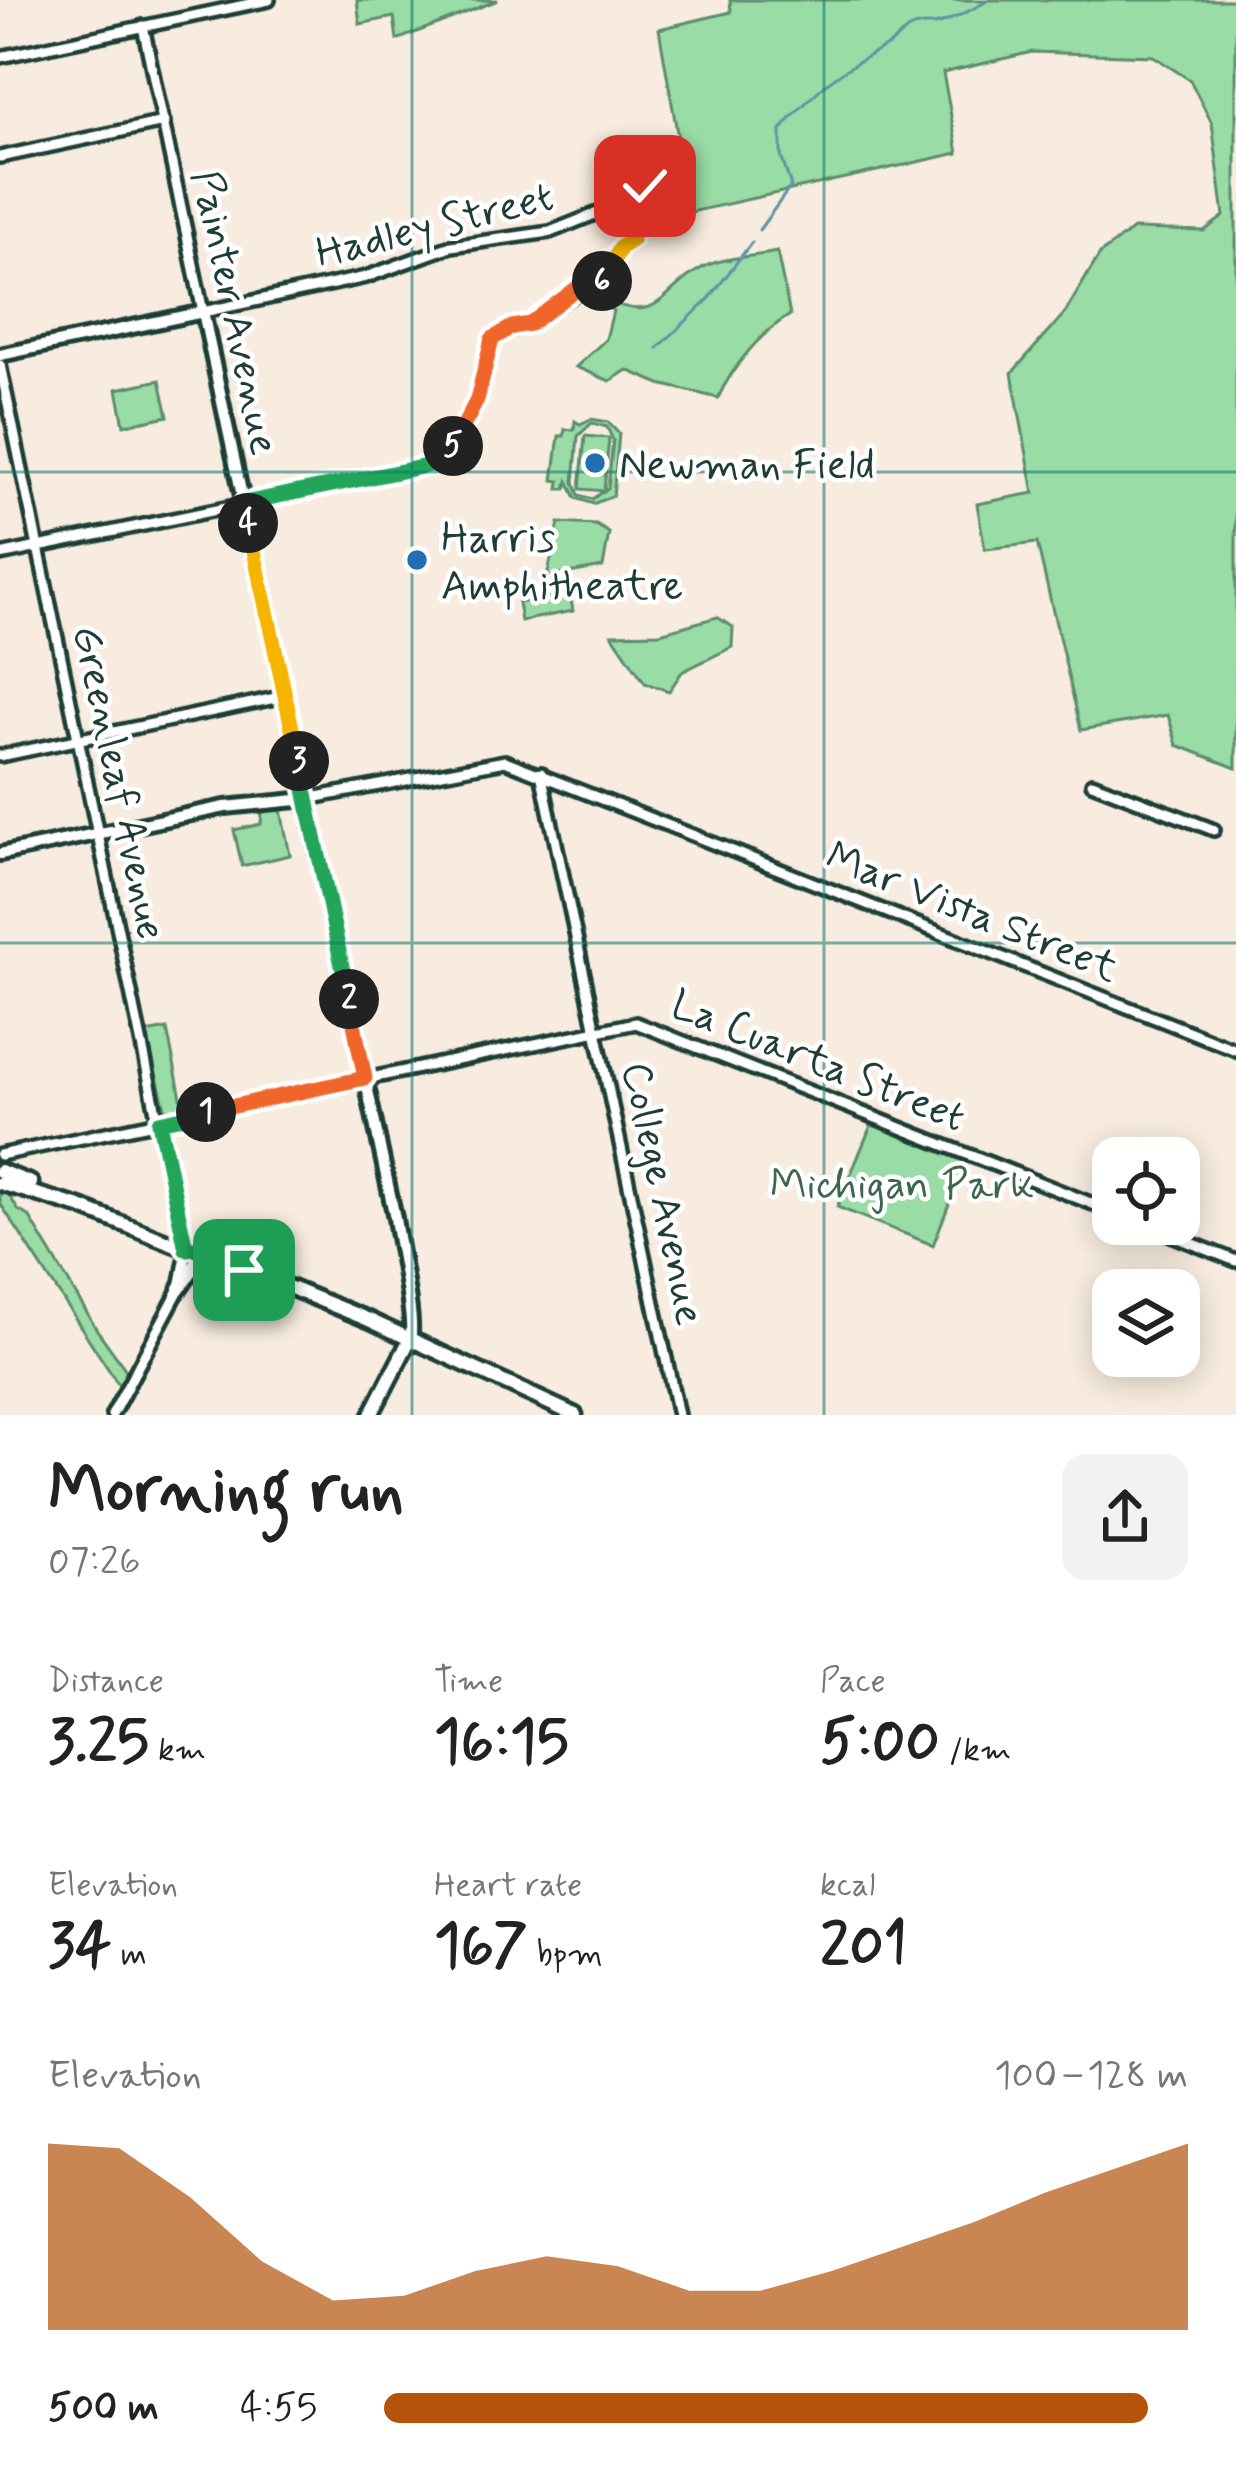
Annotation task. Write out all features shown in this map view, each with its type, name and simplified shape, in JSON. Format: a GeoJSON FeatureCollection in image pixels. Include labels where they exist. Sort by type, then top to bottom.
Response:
{"type":"FeatureCollection","features":[{"type":"Feature","properties":{"kind":"main road","name":"Hadley Street"},"geometry":{"type":"LineString","coordinates":[[0,356],[203,312]]}},
{"type":"Feature","properties":{"kind":"main road","name":"Painter Avenue"},"geometry":{"type":"LineString","coordinates":[[203,312],[399,1246],[421,1327],[413,1341]]}},
{"type":"Feature","properties":{"kind":"main road","name":"Mar Vista Street"},"geometry":{"type":"LineString","coordinates":[[0,854],[225,807],[307,799]]}},
{"type":"Feature","properties":{"kind":"main road"},"geometry":{"type":"LineString","coordinates":[[0,1172],[80,1207]]}},
{"type":"Feature","properties":{"kind":"main road"},"geometry":{"type":"LineString","coordinates":[[0,1183],[80,1207],[372,1324]]}},
{"type":"Feature","properties":{"kind":"main road"},"geometry":{"type":"LineString","coordinates":[[186,1249],[413,1341],[575,1415]]}},
{"type":"Feature","properties":{"kind":"main road"},"geometry":{"type":"LineString","coordinates":[[180,1288],[203,1260]]}},
{"type":"Feature","properties":{"kind":"main road"},"geometry":{"type":"LineString","coordinates":[[375,1415],[413,1341]]}},
{"type":"Feature","properties":{"kind":"main road"},"geometry":{"type":"LineString","coordinates":[[413,1341],[424,1341],[589,1415]]}},
{"type":"Feature","properties":{"kind":"street"},"geometry":{"type":"LineString","coordinates":[[0,57],[269,0]]}},
{"type":"Feature","properties":{"kind":"street","name":"Painter Avenue"},"geometry":{"type":"LineString","coordinates":[[143,26],[203,312]]}},
{"type":"Feature","properties":{"kind":"street"},"geometry":{"type":"LineString","coordinates":[[0,157],[164,122]]}},
{"type":"Feature","properties":{"kind":"street","name":"Hadley Street"},"geometry":{"type":"LineString","coordinates":[[203,312],[366,277],[441,249],[550,232],[620,204],[654,179]]}},
{"type":"Feature","properties":{"kind":"street"},"geometry":{"type":"LineString","coordinates":[[0,555],[441,463],[477,400],[492,339],[512,327],[530,324],[577,288],[602,282],[621,247],[632,240],[620,204]]}},
{"type":"Feature","properties":{"kind":"street","name":"Greenleaf Avenue"},"geometry":{"type":"LineString","coordinates":[[0,365],[186,1249],[180,1288],[112,1415]]}},
{"type":"Feature","properties":{"kind":"street"},"geometry":{"type":"LineString","coordinates":[[0,756],[285,696]]}},
{"type":"Feature","properties":{"kind":"street","name":"Mar Vista Street"},"geometry":{"type":"LineString","coordinates":[[307,799],[500,760],[1236,1050]]}},
{"type":"Feature","properties":{"kind":"street","name":"College Avenue"},"geometry":{"type":"LineString","coordinates":[[541,773],[678,1415]]}},
{"type":"Feature","properties":{"kind":"street"},"geometry":{"type":"LineString","coordinates":[[1092,783],[1214,830]]}},
{"type":"Feature","properties":{"kind":"street","name":"La Cuarta Street"},"geometry":{"type":"LineString","coordinates":[[0,1155],[629,1023],[646,1024],[1092,1204]]}},
{"type":"Feature","properties":{"kind":"street"},"geometry":{"type":"LineString","coordinates":[[1196,1245],[1236,1261]]}},
{"type":"Feature","properties":{"kind":"green space"},"geometry":{"type":"Polygon","coordinates":[[[357,0],[498,0],[397,40],[394,17],[360,24],[357,0]]]}},
{"type":"Feature","properties":{"kind":"green space"},"geometry":{"type":"Polygon","coordinates":[[[730,0],[1236,0],[1236,768],[1177,745],[1168,715],[1081,730],[1037,543],[985,549],[977,504],[1034,493],[1012,373],[1065,313],[1100,254],[1133,229],[1204,231],[1224,216],[1212,123],[1190,80],[1153,56],[1032,52],[943,73],[958,153],[691,212],[659,29],[731,12],[730,0]]]}},
{"type":"Feature","properties":{"kind":"green space"},"geometry":{"type":"Polygon","coordinates":[[[777,252],[790,315],[748,351],[718,398],[660,384],[627,370],[610,381],[576,367],[606,339],[613,311],[605,304],[608,301],[650,307],[708,265],[777,252]]]}},
{"type":"Feature","properties":{"kind":"green space"},"geometry":{"type":"Polygon","coordinates":[[[160,380],[168,416],[124,425],[117,389],[160,380]]]}},
{"type":"Feature","properties":{"kind":"green space"},"geometry":{"type":"Polygon","coordinates":[[[591,419],[608,422],[619,434],[613,496],[593,504],[576,498],[568,481],[566,489],[559,489],[560,481],[553,480],[559,436],[564,436],[565,429],[574,430],[575,421],[591,419]],[[592,423],[578,436],[574,482],[579,495],[592,499],[608,488],[613,440],[607,427],[592,423]]]}},
{"type":"Feature","properties":{"kind":"green space","name":"Newman Field"},"geometry":{"type":"Polygon","coordinates":[[[585,436],[609,438],[604,491],[580,489],[585,436]]]}},
{"type":"Feature","properties":{"kind":"green space"},"geometry":{"type":"Polygon","coordinates":[[[559,523],[596,525],[609,533],[603,567],[547,577],[559,523]]]}},
{"type":"Feature","properties":{"kind":"green space"},"geometry":{"type":"Polygon","coordinates":[[[570,593],[573,611],[521,621],[518,603],[570,593]]]}},
{"type":"Feature","properties":{"kind":"green space"},"geometry":{"type":"Polygon","coordinates":[[[717,617],[733,627],[732,647],[682,672],[669,691],[645,683],[612,634],[660,633],[717,617]]]}},
{"type":"Feature","properties":{"kind":"green space"},"geometry":{"type":"Polygon","coordinates":[[[281,810],[290,855],[242,866],[234,830],[261,824],[262,811],[281,810]]]}},
{"type":"Feature","properties":{"kind":"green space"},"geometry":{"type":"Polygon","coordinates":[[[167,1029],[184,1112],[167,1116],[146,1033],[167,1029]]]}},
{"type":"Feature","properties":{"kind":"green space","name":"Michigan Park"},"geometry":{"type":"Polygon","coordinates":[[[873,1121],[967,1158],[933,1245],[837,1207],[873,1121]]]}},
{"type":"Feature","properties":{"kind":"green space"},"geometry":{"type":"Polygon","coordinates":[[[0,1188],[29,1216],[128,1373],[120,1387],[0,1203],[0,1188]]]}},
{"type":"Feature","properties":{"kind":"waterway"},"geometry":{"type":"LineString","coordinates":[[759,230],[791,186],[781,156],[781,130],[806,103],[842,72],[908,30],[944,22],[989,0]]}},
{"type":"Feature","properties":{"kind":"waterway"},"geometry":{"type":"LineString","coordinates":[[658,348],[709,299],[752,242]]}},
{"type":"Feature","properties":{"kind":"place","name":"Newman Field"},"geometry":{"type":"Point","coordinates":[595,463]}},
{"type":"Feature","properties":{"kind":"place","name":"Harris Amphitheatre"},"geometry":{"type":"Point","coordinates":[417,560]}},
{"type":"Feature","properties":{"kind":"route"},"geometry":{"type":"LineString","coordinates":[[244,1270],[186,1249],[159,1122],[365,1078],[244,503],[441,463],[477,400],[492,339],[512,327],[530,324],[577,288],[602,282],[606,268],[632,240],[620,204],[645,186]]}}]}
